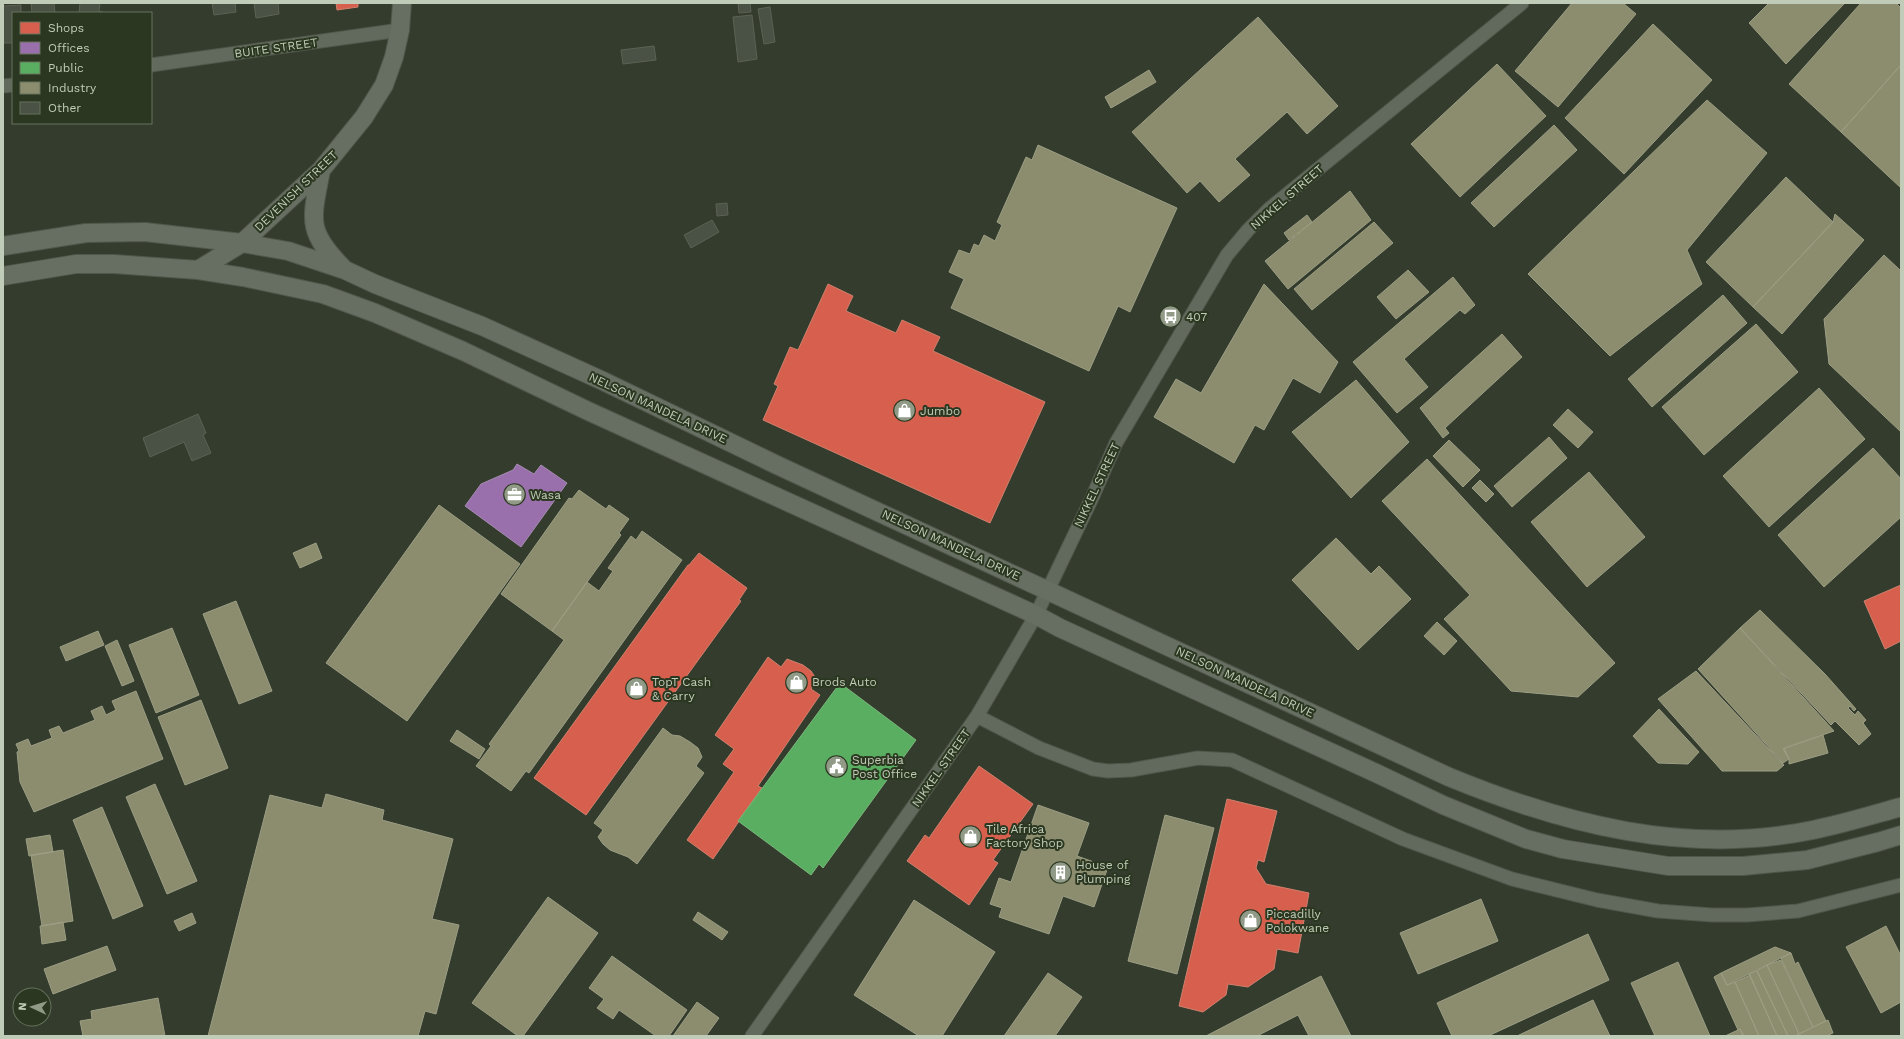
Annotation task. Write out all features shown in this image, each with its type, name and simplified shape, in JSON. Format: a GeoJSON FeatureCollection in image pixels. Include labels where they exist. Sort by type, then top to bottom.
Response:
{"type":"FeatureCollection","features":[{"type":"Feature","properties":{"kind":"main road","name":"DEVENISH STREET"},"geometry":{"type":"LineString","coordinates":[[198,270],[242,243],[321,170],[364,117],[384,85],[394,57],[400,30],[402,3]]}},
{"type":"Feature","properties":{"kind":"main road"},"geometry":{"type":"LineString","coordinates":[[321,170],[314,211],[314,227],[322,245],[345,270]]}},
{"type":"Feature","properties":{"kind":"main road","name":"NELSON MANDELA DRIVE"},"geometry":{"type":"LineString","coordinates":[[3,246],[86,233],[115,231],[172,234],[242,243],[288,251],[345,270],[375,284],[427,303],[482,326],[603,381],[779,466],[1450,777],[1494,795],[1560,817],[1649,836],[1730,839],[1812,830],[1901,807]]}},
{"type":"Feature","properties":{"kind":"main road"},"geometry":{"type":"LineString","coordinates":[[3,276],[76,264],[114,264],[198,270],[285,285],[337,299],[399,323],[463,351],[595,414],[1036,615],[1060,628],[1443,805],[1526,839],[1563,849],[1668,866],[1743,866],[1807,860],[1901,835]]}},
{"type":"Feature","properties":{"kind":"street","name":"NIKKEL STREET"},"geometry":{"type":"LineString","coordinates":[[752,1036],[977,716],[1036,615],[1116,443],[1227,255],[1269,209],[1522,3]]}},
{"type":"Feature","properties":{"kind":"street","name":"BUITE STREET"},"geometry":{"type":"LineString","coordinates":[[152,65],[400,30]]}},
{"type":"Feature","properties":{"kind":"street"},"geometry":{"type":"LineString","coordinates":[[977,716],[1039,748],[1093,769],[1108,771],[1131,770],[1198,758],[1232,760],[1403,839],[1512,879],[1605,902],[1658,911],[1712,915],[1747,914],[1798,911],[1901,885]]}},
{"type":"Feature","properties":{"kind":"building: Shops"},"geometry":{"type":"Polygon","coordinates":[[[336,3],[358,3],[358,7],[337,10],[336,3]]]}},
{"type":"Feature","properties":{"kind":"building: Shops","name":"Jumbo"},"geometry":{"type":"Polygon","coordinates":[[[828,284],[853,296],[846,311],[896,333],[902,320],[940,337],[933,351],[1045,402],[990,523],[763,420],[778,386],[774,384],[790,347],[798,350],[828,284]]]}},
{"type":"Feature","properties":{"kind":"building: Shops","name":"TopT Cash & Carry"},"geometry":{"type":"Polygon","coordinates":[[[699,553],[747,588],[739,600],[741,601],[586,815],[534,778],[688,565],[699,553]]]}},
{"type":"Feature","properties":{"kind":"building: Shops"},"geometry":{"type":"Polygon","coordinates":[[[1901,585],[1901,641],[1885,649],[1864,601],[1901,585]]]}},
{"type":"Feature","properties":{"kind":"building: Shops"},"geometry":{"type":"Polygon","coordinates":[[[768,657],[781,667],[787,659],[803,665],[811,671],[817,680],[811,689],[820,695],[758,786],[762,788],[713,859],[687,840],[734,772],[723,764],[734,749],[715,735],[768,657]]]}},
{"type":"Feature","properties":{"kind":"building: Shops","name":"Tile Africa Factory Shop"},"geometry":{"type":"Polygon","coordinates":[[[979,766],[1033,804],[993,860],[998,863],[969,905],[907,861],[925,835],[929,838],[979,766]]]}},
{"type":"Feature","properties":{"kind":"building: Shops","name":"Piccadilly Polokwane"},"geometry":{"type":"Polygon","coordinates":[[[1227,799],[1277,811],[1264,862],[1258,860],[1256,868],[1266,884],[1309,893],[1298,953],[1277,949],[1274,969],[1248,987],[1228,984],[1226,995],[1203,1012],[1179,1006],[1227,799]]]}},
{"type":"Feature","properties":{"kind":"building: Offices","name":"Wasa"},"geometry":{"type":"Polygon","coordinates":[[[517,464],[534,474],[541,465],[567,483],[521,547],[465,506],[481,484],[513,470],[517,464]]]}},
{"type":"Feature","properties":{"kind":"building: Public","name":"Superbia Post Office"},"geometry":{"type":"Polygon","coordinates":[[[840,683],[916,740],[823,868],[819,864],[811,875],[738,821],[840,683]]]}},
{"type":"Feature","properties":{"kind":"building: Industry"},"geometry":{"type":"Polygon","coordinates":[[[1572,3],[1623,3],[1636,14],[1558,107],[1515,71],[1572,3]]]}},
{"type":"Feature","properties":{"kind":"building: Industry"},"geometry":{"type":"Polygon","coordinates":[[[1769,3],[1845,3],[1786,64],[1749,23],[1769,3]]]}},
{"type":"Feature","properties":{"kind":"building: Industry"},"geometry":{"type":"Polygon","coordinates":[[[1861,3],[1896,3],[1901,8],[1901,65],[1841,132],[1789,84],[1861,3]]]}},
{"type":"Feature","properties":{"kind":"building: Industry"},"geometry":{"type":"Polygon","coordinates":[[[1258,17],[1338,106],[1307,134],[1287,112],[1235,159],[1250,175],[1219,202],[1200,181],[1187,193],[1132,132],[1258,17]]]}},
{"type":"Feature","properties":{"kind":"building: Industry"},"geometry":{"type":"Polygon","coordinates":[[[1653,24],[1712,80],[1624,174],[1565,118],[1653,24]]]}},
{"type":"Feature","properties":{"kind":"building: Industry"},"geometry":{"type":"Polygon","coordinates":[[[1497,64],[1546,116],[1460,197],[1411,144],[1497,64]]]}},
{"type":"Feature","properties":{"kind":"building: Industry"},"geometry":{"type":"Polygon","coordinates":[[[1901,65],[1901,188],[1841,132],[1901,65]]]}},
{"type":"Feature","properties":{"kind":"building: Industry"},"geometry":{"type":"Polygon","coordinates":[[[1149,70],[1156,82],[1111,108],[1105,97],[1149,70]]]}},
{"type":"Feature","properties":{"kind":"building: Industry"},"geometry":{"type":"Polygon","coordinates":[[[1707,100],[1767,153],[1687,250],[1702,284],[1610,356],[1528,274],[1707,100]]]}},
{"type":"Feature","properties":{"kind":"building: Industry"},"geometry":{"type":"Polygon","coordinates":[[[1554,125],[1577,150],[1494,227],[1471,203],[1554,125]]]}},
{"type":"Feature","properties":{"kind":"building: Industry"},"geometry":{"type":"Polygon","coordinates":[[[1038,145],[1177,208],[1130,312],[1118,306],[1089,371],[951,308],[964,279],[949,272],[959,250],[970,254],[974,244],[979,246],[984,235],[995,241],[1002,225],[997,222],[1026,157],[1032,160],[1038,145]]]}},
{"type":"Feature","properties":{"kind":"building: Industry"},"geometry":{"type":"Polygon","coordinates":[[[1786,177],[1833,222],[1753,307],[1706,262],[1786,177]]]}},
{"type":"Feature","properties":{"kind":"building: Industry"},"geometry":{"type":"Polygon","coordinates":[[[1350,191],[1371,220],[1288,289],[1265,261],[1350,191]]]}},
{"type":"Feature","properties":{"kind":"building: Industry"},"geometry":{"type":"Polygon","coordinates":[[[1835,214],[1864,240],[1782,334],[1753,307],[1833,222],[1835,214]]]}},
{"type":"Feature","properties":{"kind":"building: Industry"},"geometry":{"type":"Polygon","coordinates":[[[1307,215],[1312,222],[1289,240],[1284,233],[1307,215]]]}},
{"type":"Feature","properties":{"kind":"building: Industry"},"geometry":{"type":"Polygon","coordinates":[[[1374,222],[1393,243],[1312,310],[1294,289],[1374,222]]]}},
{"type":"Feature","properties":{"kind":"building: Industry"},"geometry":{"type":"Polygon","coordinates":[[[1884,255],[1901,271],[1901,432],[1829,364],[1824,319],[1884,255]]]}},
{"type":"Feature","properties":{"kind":"building: Industry"},"geometry":{"type":"Polygon","coordinates":[[[1408,270],[1429,292],[1396,319],[1377,297],[1408,270]]]}},
{"type":"Feature","properties":{"kind":"building: Industry"},"geometry":{"type":"Polygon","coordinates":[[[1453,277],[1475,305],[1465,314],[1460,310],[1404,359],[1428,387],[1397,413],[1353,362],[1453,277]]]}},
{"type":"Feature","properties":{"kind":"building: Industry"},"geometry":{"type":"Polygon","coordinates":[[[1264,284],[1338,362],[1320,393],[1293,378],[1264,430],[1255,425],[1234,463],[1154,417],[1176,379],[1201,393],[1264,284]]]}},
{"type":"Feature","properties":{"kind":"building: Industry"},"geometry":{"type":"Polygon","coordinates":[[[1723,295],[1747,323],[1652,407],[1628,379],[1723,295]]]}},
{"type":"Feature","properties":{"kind":"building: Industry"},"geometry":{"type":"Polygon","coordinates":[[[1756,324],[1798,372],[1704,455],[1662,407],[1756,324]]]}},
{"type":"Feature","properties":{"kind":"building: Industry"},"geometry":{"type":"Polygon","coordinates":[[[1502,334],[1522,357],[1445,428],[1449,433],[1443,438],[1420,408],[1502,334]]]}},
{"type":"Feature","properties":{"kind":"building: Industry"},"geometry":{"type":"Polygon","coordinates":[[[1356,380],[1409,442],[1351,498],[1292,432],[1356,380]]]}},
{"type":"Feature","properties":{"kind":"building: Industry"},"geometry":{"type":"Polygon","coordinates":[[[1819,388],[1865,439],[1769,527],[1723,476],[1819,388]]]}},
{"type":"Feature","properties":{"kind":"building: Industry"},"geometry":{"type":"Polygon","coordinates":[[[1568,409],[1593,432],[1578,448],[1553,425],[1568,409]]]}},
{"type":"Feature","properties":{"kind":"building: Industry"},"geometry":{"type":"Polygon","coordinates":[[[1549,437],[1567,458],[1512,507],[1494,486],[1549,437]]]}},
{"type":"Feature","properties":{"kind":"building: Industry"},"geometry":{"type":"Polygon","coordinates":[[[1449,440],[1480,470],[1463,487],[1433,456],[1449,440]]]}},
{"type":"Feature","properties":{"kind":"building: Industry"},"geometry":{"type":"Polygon","coordinates":[[[1873,448],[1901,479],[1901,517],[1824,587],[1778,535],[1873,448]]]}},
{"type":"Feature","properties":{"kind":"building: Industry"},"geometry":{"type":"Polygon","coordinates":[[[1427,459],[1615,663],[1578,697],[1511,691],[1444,619],[1470,595],[1382,501],[1427,459]]]}},
{"type":"Feature","properties":{"kind":"building: Industry"},"geometry":{"type":"Polygon","coordinates":[[[1589,472],[1645,537],[1587,587],[1531,522],[1589,472]]]}},
{"type":"Feature","properties":{"kind":"building: Industry"},"geometry":{"type":"Polygon","coordinates":[[[1480,480],[1494,494],[1486,502],[1472,488],[1480,480]]]}},
{"type":"Feature","properties":{"kind":"building: Industry"},"geometry":{"type":"Polygon","coordinates":[[[579,490],[606,509],[609,505],[629,519],[619,533],[621,535],[552,631],[501,594],[569,498],[572,499],[579,490]]]}},
{"type":"Feature","properties":{"kind":"building: Industry"},"geometry":{"type":"Polygon","coordinates":[[[439,505],[520,564],[407,721],[326,663],[439,505]]]}},
{"type":"Feature","properties":{"kind":"building: Industry"},"geometry":{"type":"Polygon","coordinates":[[[642,531],[682,560],[529,773],[526,771],[511,791],[476,766],[491,746],[489,744],[564,640],[552,631],[587,582],[599,591],[613,571],[608,568],[631,536],[636,540],[642,531]]]}},
{"type":"Feature","properties":{"kind":"building: Industry"},"geometry":{"type":"Polygon","coordinates":[[[1336,538],[1371,574],[1379,566],[1411,599],[1358,650],[1292,580],[1336,538]]]}},
{"type":"Feature","properties":{"kind":"building: Industry"},"geometry":{"type":"Polygon","coordinates":[[[316,543],[322,558],[300,568],[293,553],[316,543]]]}},
{"type":"Feature","properties":{"kind":"building: Industry"},"geometry":{"type":"Polygon","coordinates":[[[236,601],[272,691],[239,704],[203,614],[236,601]]]}},
{"type":"Feature","properties":{"kind":"building: Industry"},"geometry":{"type":"Polygon","coordinates":[[[1760,610],[1825,674],[1856,709],[1854,711],[1850,706],[1848,708],[1855,715],[1858,711],[1866,720],[1863,723],[1871,734],[1859,745],[1835,721],[1831,725],[1740,628],[1760,610]]]}},
{"type":"Feature","properties":{"kind":"building: Industry"},"geometry":{"type":"Polygon","coordinates":[[[1437,622],[1457,641],[1444,655],[1424,636],[1437,622]]]}},
{"type":"Feature","properties":{"kind":"building: Industry"},"geometry":{"type":"Polygon","coordinates":[[[172,628],[199,695],[156,713],[129,645],[172,628]]]}},
{"type":"Feature","properties":{"kind":"building: Industry"},"geometry":{"type":"Polygon","coordinates":[[[1740,628],[1834,731],[1784,748],[1789,759],[1783,763],[1698,669],[1740,628]]]}},
{"type":"Feature","properties":{"kind":"building: Industry"},"geometry":{"type":"Polygon","coordinates":[[[98,631],[104,645],[66,661],[60,647],[98,631]]]}},
{"type":"Feature","properties":{"kind":"building: Industry"},"geometry":{"type":"Polygon","coordinates":[[[117,640],[134,681],[122,686],[105,646],[117,640]]]}},
{"type":"Feature","properties":{"kind":"building: Industry"},"geometry":{"type":"Polygon","coordinates":[[[1696,671],[1784,765],[1777,771],[1722,771],[1658,699],[1696,671]]]}},
{"type":"Feature","properties":{"kind":"building: Industry"},"geometry":{"type":"Polygon","coordinates":[[[136,691],[163,759],[34,812],[20,782],[17,752],[19,751],[16,744],[28,739],[31,746],[52,738],[49,730],[59,726],[63,733],[95,720],[91,711],[102,706],[106,715],[116,710],[112,701],[136,691]]]}},
{"type":"Feature","properties":{"kind":"building: Industry"},"geometry":{"type":"Polygon","coordinates":[[[201,700],[228,768],[185,785],[158,717],[201,700]]]}},
{"type":"Feature","properties":{"kind":"building: Industry"},"geometry":{"type":"Polygon","coordinates":[[[1659,709],[1699,752],[1688,764],[1658,763],[1633,736],[1659,709]]]}},
{"type":"Feature","properties":{"kind":"building: Industry"},"geometry":{"type":"Polygon","coordinates":[[[663,728],[672,735],[680,736],[698,748],[702,757],[696,766],[704,773],[637,864],[628,857],[610,850],[603,844],[598,837],[603,830],[594,823],[663,728]]]}},
{"type":"Feature","properties":{"kind":"building: Industry"},"geometry":{"type":"Polygon","coordinates":[[[457,730],[485,749],[479,759],[450,741],[457,730]]]}},
{"type":"Feature","properties":{"kind":"building: Industry"},"geometry":{"type":"Polygon","coordinates":[[[1823,735],[1828,753],[1789,764],[1789,759],[1783,749],[1823,735]]]}},
{"type":"Feature","properties":{"kind":"building: Industry"},"geometry":{"type":"Polygon","coordinates":[[[155,784],[197,881],[167,894],[126,797],[155,784]]]}},
{"type":"Feature","properties":{"kind":"building: Industry"},"geometry":{"type":"Polygon","coordinates":[[[326,794],[384,810],[382,820],[453,839],[432,919],[459,925],[436,1014],[425,1011],[418,1036],[208,1036],[270,795],[322,808],[326,794]]]}},
{"type":"Feature","properties":{"kind":"building: Industry","name":"House of Plumping"},"geometry":{"type":"Polygon","coordinates":[[[1038,805],[1089,823],[1077,856],[1108,867],[1094,907],[1063,896],[1049,934],[999,917],[1002,908],[990,904],[999,878],[1011,882],[1038,805]]]}},
{"type":"Feature","properties":{"kind":"building: Industry"},"geometry":{"type":"Polygon","coordinates":[[[102,807],[143,906],[113,919],[73,820],[102,807]]]}},
{"type":"Feature","properties":{"kind":"building: Industry"},"geometry":{"type":"Polygon","coordinates":[[[1165,815],[1214,828],[1177,974],[1128,961],[1165,815]]]}},
{"type":"Feature","properties":{"kind":"building: Industry"},"geometry":{"type":"Polygon","coordinates":[[[50,835],[53,852],[29,856],[26,839],[50,835]]]}},
{"type":"Feature","properties":{"kind":"building: Industry"},"geometry":{"type":"Polygon","coordinates":[[[63,850],[73,921],[42,926],[31,855],[63,850]]]}},
{"type":"Feature","properties":{"kind":"building: Industry"},"geometry":{"type":"Polygon","coordinates":[[[548,897],[598,933],[523,1036],[518,1036],[472,1003],[548,897]]]}},
{"type":"Feature","properties":{"kind":"building: Industry"},"geometry":{"type":"Polygon","coordinates":[[[1481,899],[1498,941],[1418,974],[1400,933],[1481,899]]]}},
{"type":"Feature","properties":{"kind":"building: Industry"},"geometry":{"type":"Polygon","coordinates":[[[914,900],[995,952],[942,1036],[919,1036],[854,995],[914,900]]]}},
{"type":"Feature","properties":{"kind":"building: Industry"},"geometry":{"type":"Polygon","coordinates":[[[698,912],[728,932],[722,940],[693,920],[698,912]]]}},
{"type":"Feature","properties":{"kind":"building: Industry"},"geometry":{"type":"Polygon","coordinates":[[[192,913],[196,923],[179,931],[174,921],[192,913]]]}},
{"type":"Feature","properties":{"kind":"building: Industry"},"geometry":{"type":"Polygon","coordinates":[[[63,922],[66,940],[42,944],[40,926],[63,922]]]}},
{"type":"Feature","properties":{"kind":"building: Industry"},"geometry":{"type":"Polygon","coordinates":[[[1886,926],[1901,956],[1901,1002],[1881,1013],[1846,947],[1886,926]]]}},
{"type":"Feature","properties":{"kind":"building: Industry"},"geometry":{"type":"Polygon","coordinates":[[[1588,934],[1609,980],[1488,1036],[1452,1036],[1437,1003],[1588,934]]]}},
{"type":"Feature","properties":{"kind":"building: Industry"},"geometry":{"type":"Polygon","coordinates":[[[107,946],[116,970],[53,994],[52,987],[50,987],[44,969],[107,946]]]}},
{"type":"Feature","properties":{"kind":"building: Industry"},"geometry":{"type":"Polygon","coordinates":[[[1775,947],[1791,953],[1727,985],[1721,973],[1775,947]]]}},
{"type":"Feature","properties":{"kind":"building: Industry"},"geometry":{"type":"Polygon","coordinates":[[[1791,953],[1795,964],[1798,962],[1826,1021],[1813,1027],[1781,958],[1791,953]]]}},
{"type":"Feature","properties":{"kind":"building: Industry"},"geometry":{"type":"Polygon","coordinates":[[[612,956],[687,1010],[669,1036],[656,1036],[619,1010],[613,1019],[597,1008],[604,999],[589,988],[612,956]]]}},
{"type":"Feature","properties":{"kind":"building: Industry"},"geometry":{"type":"Polygon","coordinates":[[[1781,960],[1813,1027],[1799,1034],[1767,965],[1781,960]]]}},
{"type":"Feature","properties":{"kind":"building: Industry"},"geometry":{"type":"Polygon","coordinates":[[[1678,962],[1710,1036],[1655,1036],[1631,983],[1678,962]]]}},
{"type":"Feature","properties":{"kind":"building: Industry"},"geometry":{"type":"Polygon","coordinates":[[[1767,965],[1799,1034],[1795,1036],[1788,1036],[1757,971],[1767,965]]]}},
{"type":"Feature","properties":{"kind":"building: Industry"},"geometry":{"type":"Polygon","coordinates":[[[1757,971],[1788,1036],[1777,1036],[1749,974],[1757,971]]]}},
{"type":"Feature","properties":{"kind":"building: Industry"},"geometry":{"type":"Polygon","coordinates":[[[1048,973],[1082,997],[1055,1036],[1004,1036],[1048,973]]]}},
{"type":"Feature","properties":{"kind":"building: Industry"},"geometry":{"type":"Polygon","coordinates":[[[1721,973],[1727,985],[1735,982],[1759,1036],[1743,1036],[1740,1029],[1738,1030],[1714,977],[1721,973]]]}},
{"type":"Feature","properties":{"kind":"building: Industry"},"geometry":{"type":"Polygon","coordinates":[[[1750,975],[1777,1036],[1759,1036],[1735,982],[1750,975]]]}},
{"type":"Feature","properties":{"kind":"building: Industry"},"geometry":{"type":"Polygon","coordinates":[[[1321,976],[1351,1036],[1309,1036],[1298,1015],[1257,1036],[1206,1036],[1321,976]]]}},
{"type":"Feature","properties":{"kind":"building: Industry"},"geometry":{"type":"Polygon","coordinates":[[[158,998],[165,1036],[83,1036],[80,1021],[92,1019],[91,1011],[158,998]]]}},
{"type":"Feature","properties":{"kind":"building: Industry"},"geometry":{"type":"Polygon","coordinates":[[[1593,1000],[1610,1036],[1517,1036],[1593,1000]]]}},
{"type":"Feature","properties":{"kind":"building: Industry"},"geometry":{"type":"Polygon","coordinates":[[[697,1002],[719,1018],[706,1036],[673,1036],[697,1002]]]}},
{"type":"Feature","properties":{"kind":"building: Industry"},"geometry":{"type":"Polygon","coordinates":[[[1828,1020],[1833,1033],[1826,1036],[1795,1036],[1828,1020]]]}},
{"type":"Feature","properties":{"kind":"building: Industry"},"geometry":{"type":"Polygon","coordinates":[[[1740,1029],[1744,1036],[1725,1036],[1738,1030],[1740,1029]]]}},
{"type":"Feature","properties":{"kind":"building: Other"},"geometry":{"type":"Polygon","coordinates":[[[31,3],[54,3],[55,12],[32,12],[31,3]]]}},
{"type":"Feature","properties":{"kind":"building: Other"},"geometry":{"type":"Polygon","coordinates":[[[80,3],[100,3],[99,11],[102,12],[79,12],[80,3]]]}},
{"type":"Feature","properties":{"kind":"building: Other"},"geometry":{"type":"Polygon","coordinates":[[[212,3],[235,3],[236,12],[214,15],[212,3]]]}},
{"type":"Feature","properties":{"kind":"building: Other"},"geometry":{"type":"Polygon","coordinates":[[[254,3],[278,3],[279,14],[256,18],[254,3]]]}},
{"type":"Feature","properties":{"kind":"building: Other"},"geometry":{"type":"Polygon","coordinates":[[[738,3],[750,3],[751,12],[739,13],[738,3]]]}},
{"type":"Feature","properties":{"kind":"building: Other"},"geometry":{"type":"Polygon","coordinates":[[[21,5],[21,12],[12,12],[12,43],[3,43],[3,6],[21,5]]]}},
{"type":"Feature","properties":{"kind":"building: Other"},"geometry":{"type":"Polygon","coordinates":[[[770,7],[775,42],[764,44],[758,9],[770,7]]]}},
{"type":"Feature","properties":{"kind":"building: Other"},"geometry":{"type":"Polygon","coordinates":[[[752,15],[757,59],[738,62],[733,17],[752,15]]]}},
{"type":"Feature","properties":{"kind":"building: Other"},"geometry":{"type":"Polygon","coordinates":[[[654,46],[656,60],[623,64],[621,50],[654,46]]]}},
{"type":"Feature","properties":{"kind":"building: Other"},"geometry":{"type":"Polygon","coordinates":[[[727,203],[728,215],[717,216],[716,204],[727,203]]]}},
{"type":"Feature","properties":{"kind":"building: Other"},"geometry":{"type":"Polygon","coordinates":[[[712,220],[719,232],[691,248],[684,235],[712,220]]]}},
{"type":"Feature","properties":{"kind":"building: Other"},"geometry":{"type":"Polygon","coordinates":[[[198,414],[206,433],[203,435],[211,453],[192,461],[184,442],[150,457],[143,438],[198,414]]]}},
{"type":"Feature","properties":{"kind":"place","name":"407"},"geometry":{"type":"Point","coordinates":[1171,317]}},
{"type":"Feature","properties":{"kind":"place","name":"Jumbo"},"geometry":{"type":"Point","coordinates":[904,411]}},
{"type":"Feature","properties":{"kind":"place","name":"Wasa"},"geometry":{"type":"Point","coordinates":[515,495]}},
{"type":"Feature","properties":{"kind":"place","name":"Brods Auto"},"geometry":{"type":"Point","coordinates":[797,682]}},
{"type":"Feature","properties":{"kind":"place","name":"TopT Cash & Carry"},"geometry":{"type":"Point","coordinates":[637,689]}},
{"type":"Feature","properties":{"kind":"place","name":"Superbia Post Office"},"geometry":{"type":"Point","coordinates":[837,767]}},
{"type":"Feature","properties":{"kind":"place","name":"Tile Africa Factory Shop"},"geometry":{"type":"Point","coordinates":[970,836]}},
{"type":"Feature","properties":{"kind":"place","name":"House of Plumping"},"geometry":{"type":"Point","coordinates":[1060,872]}},
{"type":"Feature","properties":{"kind":"place","name":"Piccadilly Polokwane"},"geometry":{"type":"Point","coordinates":[1251,921]}}]}
